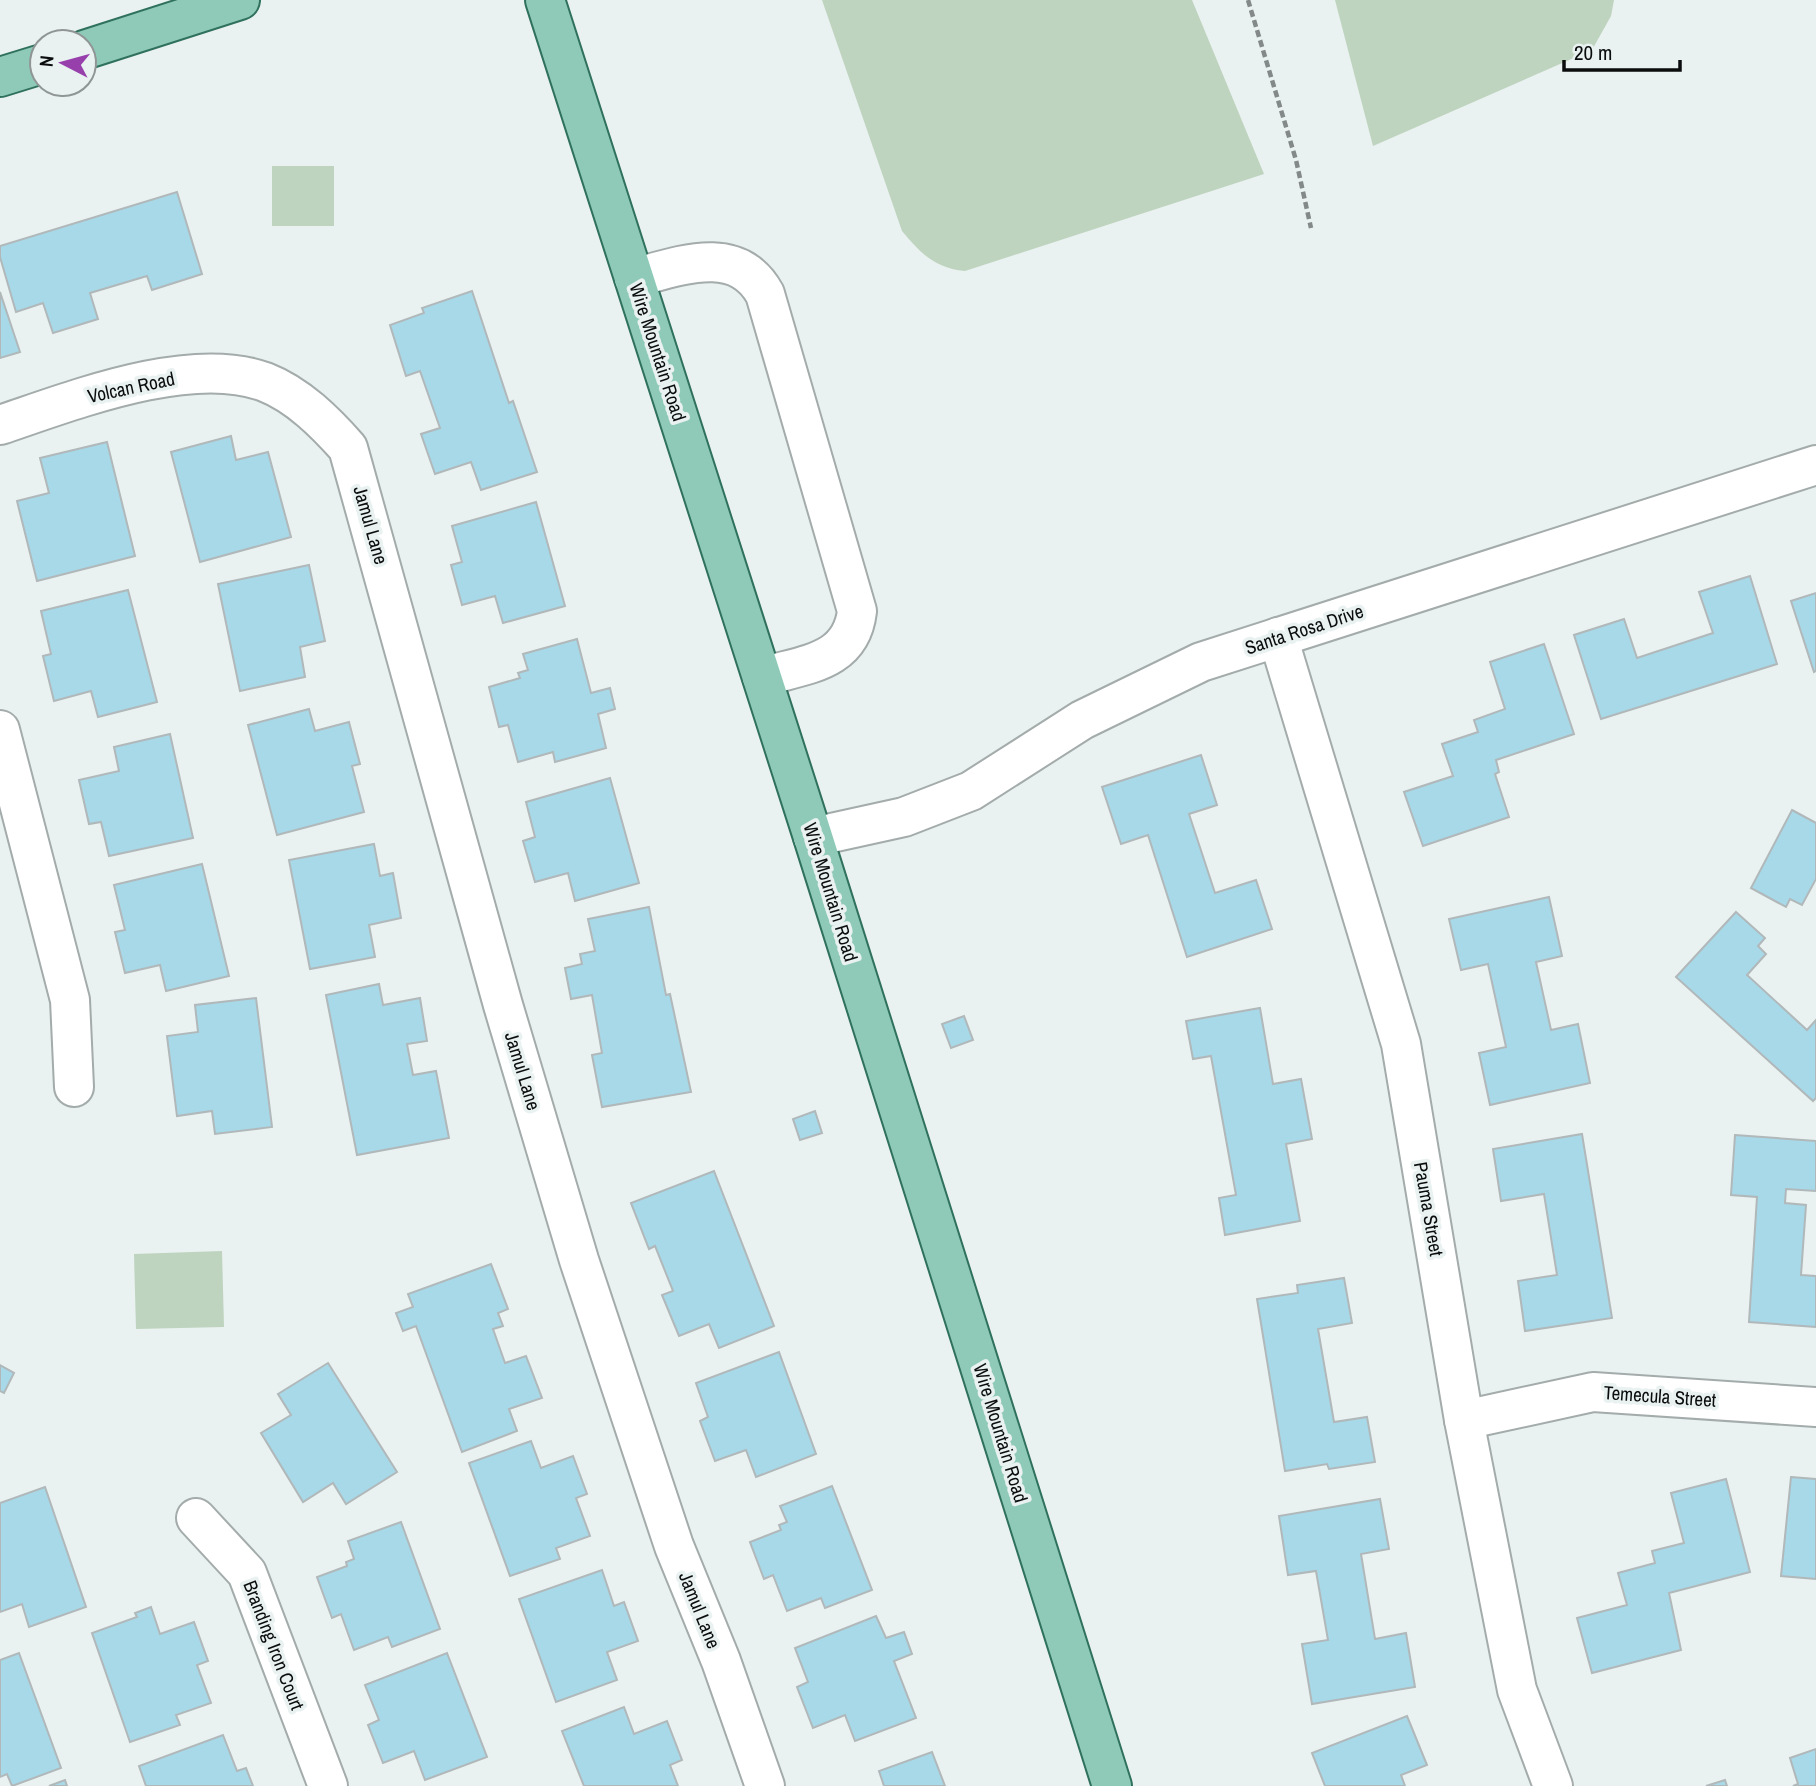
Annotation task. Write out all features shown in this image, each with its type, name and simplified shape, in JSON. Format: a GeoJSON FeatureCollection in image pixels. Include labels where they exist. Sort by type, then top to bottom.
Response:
{"type":"FeatureCollection","features":[{"type":"Feature","properties":{"kind":"main road"},"geometry":{"type":"LineString","coordinates":[[98,46],[240,0]]}},
{"type":"Feature","properties":{"kind":"main road","name":"Wire Mountain Road"},"geometry":{"type":"LineString","coordinates":[[545,0],[813,837],[1112,1786]]}},
{"type":"Feature","properties":{"kind":"main road"},"geometry":{"type":"LineString","coordinates":[[0,77],[28,68]]}},
{"type":"Feature","properties":{"kind":"street"},"geometry":{"type":"LineString","coordinates":[[634,278],[685,264],[704,261],[724,263],[757,278],[765,294],[857,611],[855,630],[846,645],[828,657],[762,677]]}},
{"type":"Feature","properties":{"kind":"street","name":"Volcan Road"},"geometry":{"type":"LineString","coordinates":[[0,425],[106,390],[205,372],[265,382]]}},
{"type":"Feature","properties":{"kind":"street","name":"Jamul Lane"},"geometry":{"type":"LineString","coordinates":[[265,382],[319,415],[348,448],[456,828],[503,1005],[579,1260],[674,1546],[721,1661],[765,1786]]}},
{"type":"Feature","properties":{"kind":"street","name":"Santa Rosa Drive"},"geometry":{"type":"LineString","coordinates":[[813,837],[904,817],[971,791],[1082,720],[1202,662],[1816,465]]}},
{"type":"Feature","properties":{"kind":"street","name":"Pauma Street"},"geometry":{"type":"LineString","coordinates":[[1278,637],[1401,1044],[1464,1420],[1517,1690],[1553,1786]]}},
{"type":"Feature","properties":{"kind":"street"},"geometry":{"type":"LineString","coordinates":[[0,730],[70,1000],[74,1087]]}},
{"type":"Feature","properties":{"kind":"street","name":"Temecula Street"},"geometry":{"type":"LineString","coordinates":[[1464,1420],[1593,1392],[1816,1407]]}},
{"type":"Feature","properties":{"kind":"street","name":"Branding Iron Court"},"geometry":{"type":"LineString","coordinates":[[196,1518],[247,1573],[328,1786]]}},
{"type":"Feature","properties":{"kind":"path"},"geometry":{"type":"LineString","coordinates":[[1248,0],[1296,160],[1311,228]]}},
{"type":"Feature","properties":{"kind":"green space"},"geometry":{"type":"Polygon","coordinates":[[[822,0],[1192,0],[1264,174],[965,271],[945,267],[922,253],[902,231],[822,0]]]}},
{"type":"Feature","properties":{"kind":"green space"},"geometry":{"type":"Polygon","coordinates":[[[1335,0],[1614,0],[1611,16],[1592,50],[1373,146],[1335,0]]]}},
{"type":"Feature","properties":{"kind":"green space"},"geometry":{"type":"Polygon","coordinates":[[[272,166],[334,166],[334,226],[272,226],[272,166]]]}},
{"type":"Feature","properties":{"kind":"green space"},"geometry":{"type":"Polygon","coordinates":[[[222,1251],[224,1327],[136,1329],[134,1254],[222,1251]]]}},
{"type":"Feature","properties":{"kind":"building"},"geometry":{"type":"Polygon","coordinates":[[[177,192],[202,274],[152,290],[147,276],[90,293],[98,319],[53,333],[43,303],[16,312],[0,257],[0,246],[177,192]]]}},
{"type":"Feature","properties":{"kind":"building"},"geometry":{"type":"Polygon","coordinates":[[[472,291],[509,403],[513,401],[537,472],[481,490],[471,462],[435,474],[421,434],[440,428],[420,371],[406,376],[390,325],[424,313],[422,308],[472,291]]]}},
{"type":"Feature","properties":{"kind":"building"},"geometry":{"type":"Polygon","coordinates":[[[0,292],[20,352],[0,358],[0,292]]]}},
{"type":"Feature","properties":{"kind":"building"},"geometry":{"type":"Polygon","coordinates":[[[231,436],[236,460],[268,452],[291,537],[200,562],[171,452],[231,436]]]}},
{"type":"Feature","properties":{"kind":"building"},"geometry":{"type":"Polygon","coordinates":[[[107,442],[135,556],[37,581],[17,501],[49,493],[40,458],[107,442]]]}},
{"type":"Feature","properties":{"kind":"building"},"geometry":{"type":"Polygon","coordinates":[[[536,502],[565,606],[503,623],[495,596],[462,605],[451,565],[462,562],[452,526],[536,502]]]}},
{"type":"Feature","properties":{"kind":"building"},"geometry":{"type":"Polygon","coordinates":[[[309,565],[325,641],[300,647],[305,677],[240,691],[218,584],[309,565]]]}},
{"type":"Feature","properties":{"kind":"building"},"geometry":{"type":"Polygon","coordinates":[[[1750,576],[1777,664],[1601,719],[1574,635],[1624,619],[1637,658],[1713,633],[1699,592],[1750,576]]]}},
{"type":"Feature","properties":{"kind":"building"},"geometry":{"type":"Polygon","coordinates":[[[128,590],[157,702],[98,717],[91,691],[54,701],[43,656],[51,654],[41,611],[128,590]]]}},
{"type":"Feature","properties":{"kind":"building"},"geometry":{"type":"Polygon","coordinates":[[[1816,593],[1816,671],[1814,672],[1791,601],[1816,593]]]}},
{"type":"Feature","properties":{"kind":"building"},"geometry":{"type":"Polygon","coordinates":[[[577,639],[591,693],[610,688],[615,709],[598,714],[606,748],[555,762],[553,752],[518,762],[508,725],[499,727],[489,687],[520,678],[518,673],[528,670],[523,654],[577,639]]]}},
{"type":"Feature","properties":{"kind":"building"},"geometry":{"type":"Polygon","coordinates":[[[1544,644],[1574,734],[1496,760],[1499,772],[1495,774],[1509,817],[1423,846],[1404,792],[1453,776],[1442,744],[1478,732],[1474,720],[1505,709],[1490,662],[1544,644]]]}},
{"type":"Feature","properties":{"kind":"building"},"geometry":{"type":"Polygon","coordinates":[[[309,709],[315,731],[349,722],[360,764],[352,766],[364,812],[277,835],[248,725],[309,709]]]}},
{"type":"Feature","properties":{"kind":"building"},"geometry":{"type":"Polygon","coordinates":[[[170,734],[193,838],[109,856],[101,822],[89,824],[79,780],[119,771],[114,747],[170,734]]]}},
{"type":"Feature","properties":{"kind":"building"},"geometry":{"type":"Polygon","coordinates":[[[1201,755],[1217,805],[1189,814],[1215,893],[1256,880],[1272,929],[1187,957],[1148,835],[1121,844],[1102,787],[1201,755]]]}},
{"type":"Feature","properties":{"kind":"building"},"geometry":{"type":"Polygon","coordinates":[[[610,778],[639,883],[575,901],[568,873],[535,882],[523,841],[535,837],[526,802],[610,778]]]}},
{"type":"Feature","properties":{"kind":"building"},"geometry":{"type":"Polygon","coordinates":[[[1792,810],[1816,823],[1816,879],[1802,905],[1790,899],[1786,907],[1751,888],[1792,810]]]}},
{"type":"Feature","properties":{"kind":"building"},"geometry":{"type":"Polygon","coordinates":[[[374,844],[380,876],[393,873],[401,918],[369,925],[375,957],[310,969],[289,860],[374,844]]]}},
{"type":"Feature","properties":{"kind":"building"},"geometry":{"type":"Polygon","coordinates":[[[202,864],[229,976],[166,991],[160,965],[125,973],[115,932],[125,930],[114,885],[202,864]]]}},
{"type":"Feature","properties":{"kind":"building"},"geometry":{"type":"Polygon","coordinates":[[[1549,897],[1562,956],[1536,962],[1551,1030],[1578,1024],[1590,1083],[1490,1105],[1479,1053],[1506,1047],[1488,964],[1461,970],[1449,919],[1549,897]]]}},
{"type":"Feature","properties":{"kind":"building"},"geometry":{"type":"Polygon","coordinates":[[[649,907],[666,995],[670,994],[691,1092],[602,1107],[592,1055],[602,1053],[592,995],[571,999],[565,968],[582,964],[580,954],[595,951],[588,919],[649,907]]]}},
{"type":"Feature","properties":{"kind":"building"},"geometry":{"type":"Polygon","coordinates":[[[1736,912],[1765,938],[1758,946],[1766,954],[1747,975],[1807,1030],[1816,1020],[1816,1098],[1813,1101],[1676,977],[1736,912]]]}},
{"type":"Feature","properties":{"kind":"building"},"geometry":{"type":"Polygon","coordinates":[[[379,984],[383,1005],[420,998],[427,1041],[407,1044],[413,1075],[436,1071],[449,1138],[357,1155],[326,995],[379,984]]]}},
{"type":"Feature","properties":{"kind":"building"},"geometry":{"type":"Polygon","coordinates":[[[256,998],[272,1127],[215,1134],[212,1111],[177,1116],[167,1036],[198,1032],[195,1005],[256,998]]]}},
{"type":"Feature","properties":{"kind":"building"},"geometry":{"type":"Polygon","coordinates":[[[1260,1008],[1273,1084],[1301,1079],[1312,1139],[1286,1144],[1300,1221],[1225,1235],[1219,1198],[1236,1195],[1211,1056],[1193,1059],[1186,1021],[1260,1008]]]}},
{"type":"Feature","properties":{"kind":"building"},"geometry":{"type":"Polygon","coordinates":[[[964,1016],[973,1040],[951,1048],[942,1024],[964,1016]]]}},
{"type":"Feature","properties":{"kind":"building"},"geometry":{"type":"Polygon","coordinates":[[[815,1111],[822,1133],[800,1140],[793,1119],[815,1111]]]}},
{"type":"Feature","properties":{"kind":"building"},"geometry":{"type":"Polygon","coordinates":[[[1582,1134],[1612,1318],[1525,1331],[1518,1281],[1557,1275],[1544,1194],[1501,1201],[1493,1149],[1582,1134]]]}},
{"type":"Feature","properties":{"kind":"building"},"geometry":{"type":"Polygon","coordinates":[[[1735,1135],[1816,1141],[1816,1191],[1786,1189],[1785,1203],[1806,1205],[1801,1275],[1816,1276],[1816,1327],[1749,1322],[1757,1197],[1731,1195],[1735,1135]]]}},
{"type":"Feature","properties":{"kind":"building"},"geometry":{"type":"Polygon","coordinates":[[[714,1171],[774,1326],[719,1348],[709,1324],[679,1336],[662,1295],[673,1291],[655,1246],[649,1249],[631,1203],[714,1171]]]}},
{"type":"Feature","properties":{"kind":"building"},"geometry":{"type":"Polygon","coordinates":[[[491,1264],[508,1309],[498,1313],[503,1326],[493,1329],[505,1363],[526,1356],[542,1398],[509,1409],[517,1431],[462,1452],[416,1326],[403,1331],[396,1313],[413,1307],[408,1294],[491,1264]]]}},
{"type":"Feature","properties":{"kind":"building"},"geometry":{"type":"Polygon","coordinates":[[[1344,1278],[1352,1323],[1318,1329],[1334,1422],[1367,1417],[1375,1462],[1329,1469],[1327,1464],[1285,1471],[1257,1299],[1298,1293],[1297,1285],[1344,1278]]]}},
{"type":"Feature","properties":{"kind":"building"},"geometry":{"type":"Polygon","coordinates":[[[779,1352],[816,1454],[756,1477],[746,1450],[715,1461],[700,1421],[708,1417],[696,1383],[779,1352]]]}},
{"type":"Feature","properties":{"kind":"building"},"geometry":{"type":"Polygon","coordinates":[[[328,1363],[397,1472],[346,1504],[333,1483],[303,1502],[261,1433],[291,1415],[278,1394],[328,1363]]]}},
{"type":"Feature","properties":{"kind":"building"},"geometry":{"type":"Polygon","coordinates":[[[0,1365],[14,1373],[4,1393],[0,1391],[0,1365]]]}},
{"type":"Feature","properties":{"kind":"building"},"geometry":{"type":"Polygon","coordinates":[[[531,1441],[541,1468],[573,1456],[587,1494],[576,1498],[590,1536],[556,1548],[560,1559],[510,1576],[469,1463],[531,1441]]]}},
{"type":"Feature","properties":{"kind":"building"},"geometry":{"type":"Polygon","coordinates":[[[1791,1477],[1816,1479],[1816,1579],[1781,1576],[1791,1477]]]}},
{"type":"Feature","properties":{"kind":"building"},"geometry":{"type":"Polygon","coordinates":[[[1726,1479],[1750,1572],[1669,1593],[1681,1650],[1592,1673],[1577,1618],[1627,1605],[1618,1573],[1655,1563],[1652,1551],[1684,1543],[1671,1493],[1726,1479]]]}},
{"type":"Feature","properties":{"kind":"building"},"geometry":{"type":"Polygon","coordinates":[[[832,1486],[872,1590],[825,1608],[821,1598],[787,1611],[773,1575],[764,1579],[750,1542],[781,1530],[779,1525],[787,1522],[780,1506],[832,1486]]]}},
{"type":"Feature","properties":{"kind":"building"},"geometry":{"type":"Polygon","coordinates":[[[45,1487],[86,1607],[29,1627],[22,1604],[0,1612],[0,1503],[45,1487]]]}},
{"type":"Feature","properties":{"kind":"building"},"geometry":{"type":"Polygon","coordinates":[[[1380,1499],[1389,1549],[1361,1554],[1375,1639],[1406,1633],[1415,1687],[1312,1704],[1302,1644],[1328,1640],[1316,1571],[1288,1575],[1279,1516],[1380,1499]]]}},
{"type":"Feature","properties":{"kind":"building"},"geometry":{"type":"Polygon","coordinates":[[[401,1522],[440,1629],[392,1647],[388,1637],[354,1650],[341,1614],[332,1618],[317,1577],[347,1566],[346,1562],[354,1559],[348,1541],[401,1522]]]}},
{"type":"Feature","properties":{"kind":"building"},"geometry":{"type":"Polygon","coordinates":[[[602,1570],[614,1606],[624,1602],[638,1641],[607,1652],[617,1680],[556,1702],[519,1599],[602,1570]]]}},
{"type":"Feature","properties":{"kind":"building"},"geometry":{"type":"Polygon","coordinates":[[[151,1607],[160,1634],[194,1622],[208,1661],[197,1665],[211,1703],[176,1715],[180,1725],[130,1742],[92,1633],[137,1617],[135,1613],[151,1607]]]}},
{"type":"Feature","properties":{"kind":"building"},"geometry":{"type":"Polygon","coordinates":[[[876,1616],[886,1638],[904,1632],[912,1654],[894,1661],[916,1718],[855,1741],[845,1715],[813,1728],[797,1687],[808,1682],[795,1648],[876,1616]]]}},
{"type":"Feature","properties":{"kind":"building"},"geometry":{"type":"Polygon","coordinates":[[[19,1653],[61,1768],[12,1786],[7,1774],[0,1777],[0,1660],[19,1653]]]}},
{"type":"Feature","properties":{"kind":"building"},"geometry":{"type":"Polygon","coordinates":[[[447,1653],[487,1757],[425,1780],[414,1751],[383,1763],[368,1725],[379,1720],[365,1685],[447,1653]]]}},
{"type":"Feature","properties":{"kind":"building"},"geometry":{"type":"Polygon","coordinates":[[[624,1707],[634,1734],[667,1721],[682,1760],[670,1765],[678,1786],[584,1786],[562,1731],[624,1707]]]}},
{"type":"Feature","properties":{"kind":"building"},"geometry":{"type":"Polygon","coordinates":[[[1407,1716],[1427,1765],[1401,1775],[1405,1786],[1325,1786],[1312,1753],[1407,1716]]]}},
{"type":"Feature","properties":{"kind":"building"},"geometry":{"type":"Polygon","coordinates":[[[223,1735],[237,1771],[246,1768],[253,1786],[146,1786],[139,1766],[223,1735]]]}},
{"type":"Feature","properties":{"kind":"building"},"geometry":{"type":"Polygon","coordinates":[[[1816,1749],[1816,1786],[1793,1786],[1798,1784],[1790,1758],[1816,1749]]]}},
{"type":"Feature","properties":{"kind":"building"},"geometry":{"type":"Polygon","coordinates":[[[932,1752],[945,1786],[884,1786],[879,1771],[932,1752]]]}},
{"type":"Feature","properties":{"kind":"building"},"geometry":{"type":"Polygon","coordinates":[[[65,1780],[67,1786],[49,1786],[65,1780]]]}},
{"type":"Feature","properties":{"kind":"building"},"geometry":{"type":"Polygon","coordinates":[[[1725,1780],[1727,1786],[1706,1786],[1725,1780]]]}}]}
